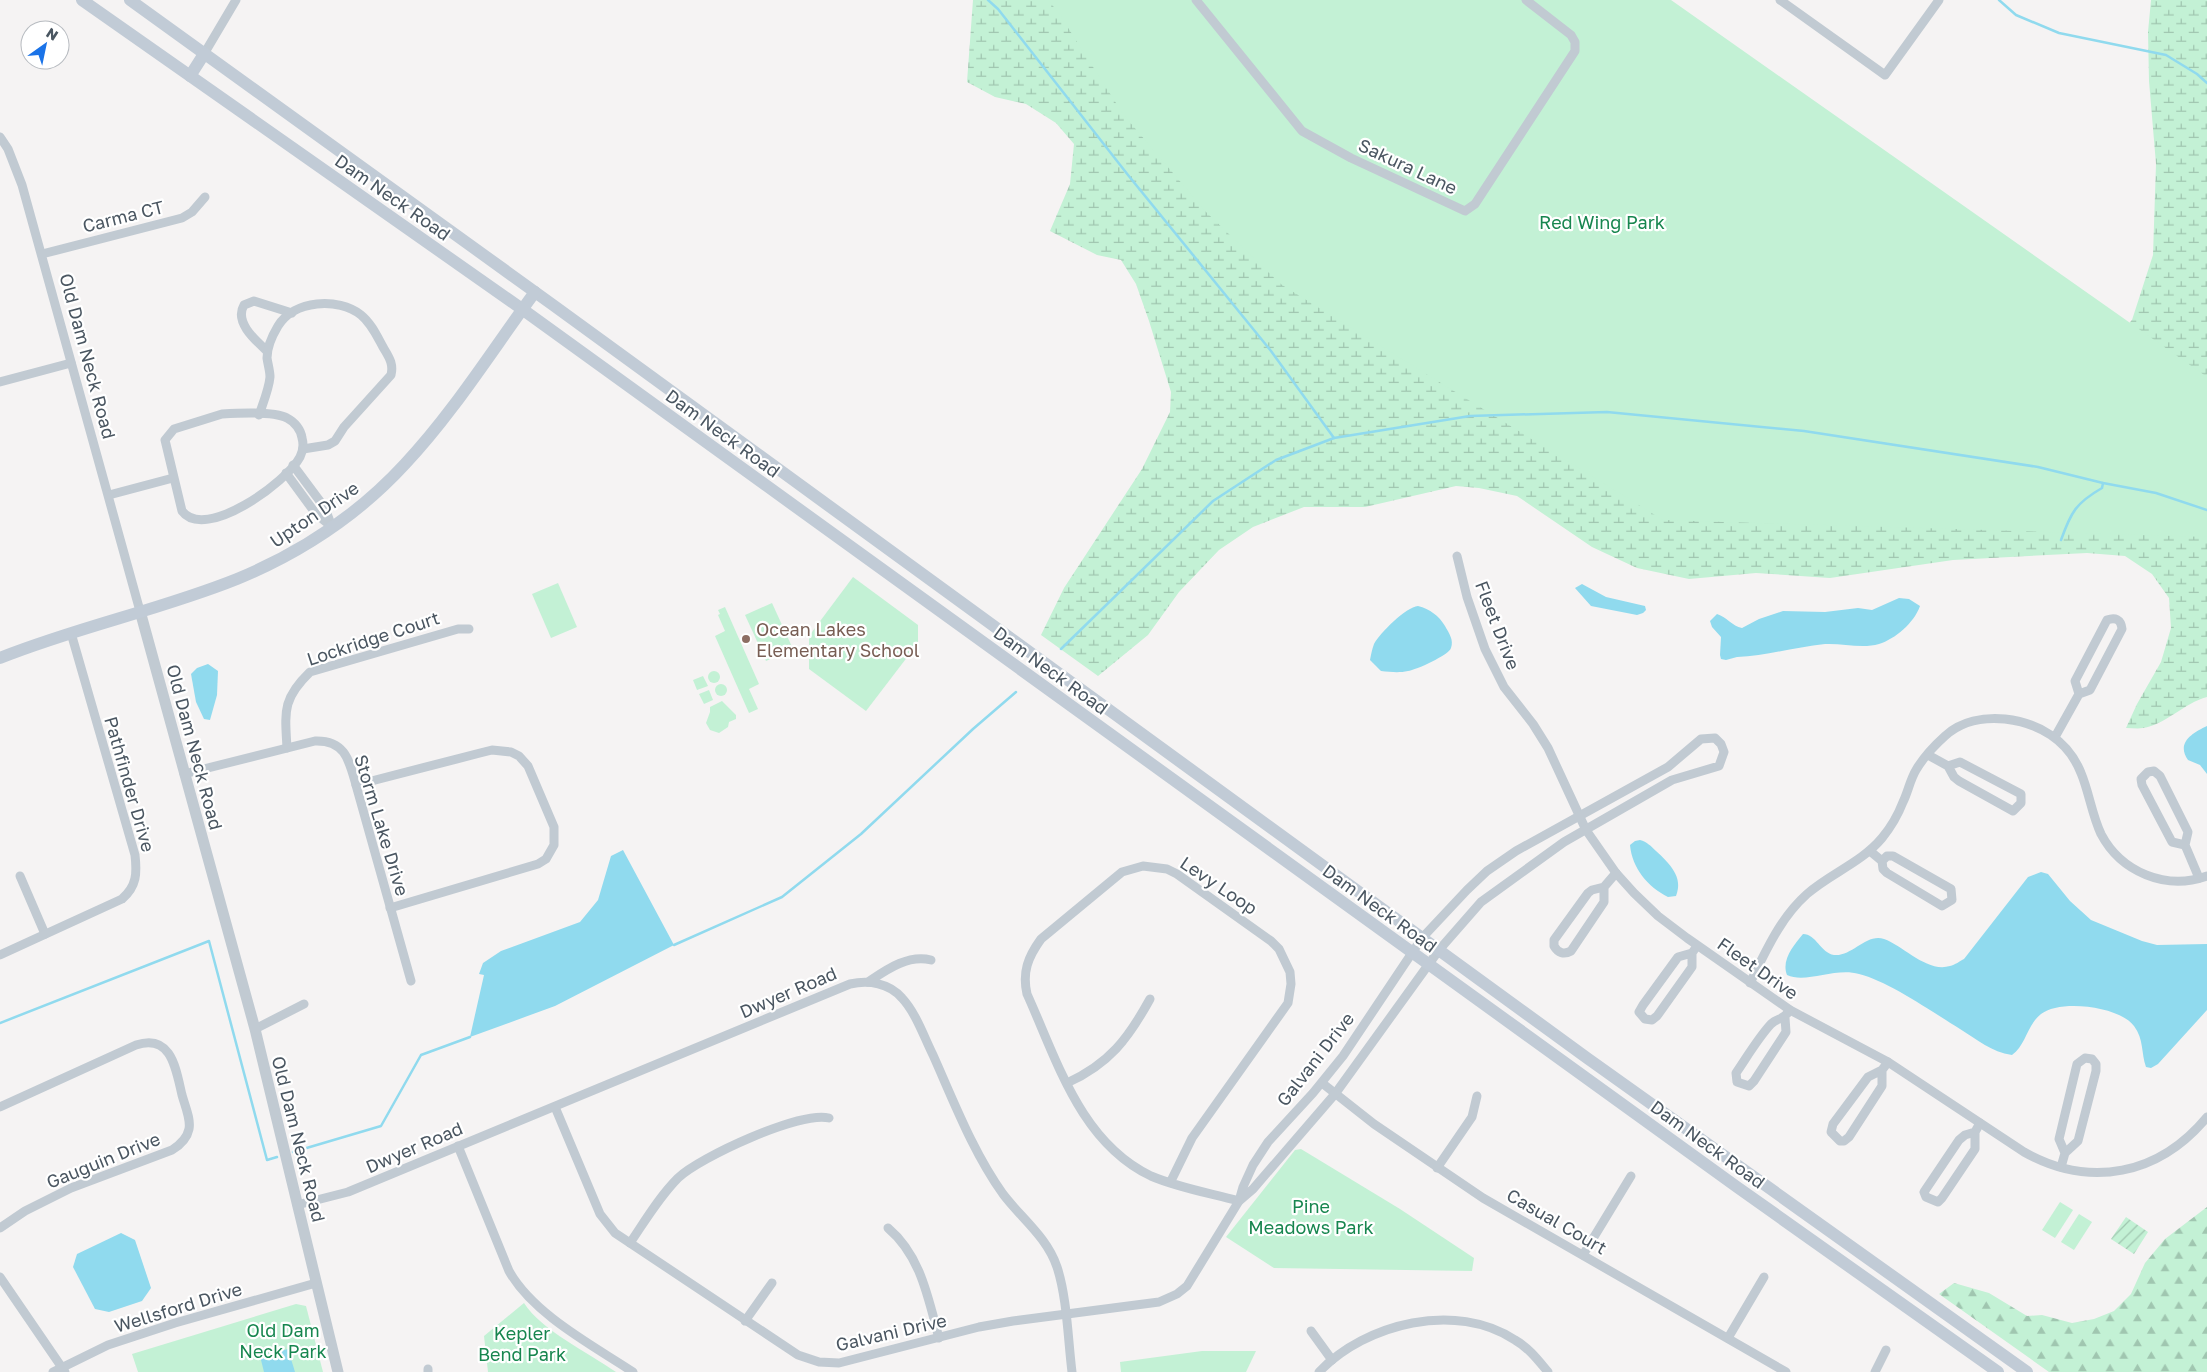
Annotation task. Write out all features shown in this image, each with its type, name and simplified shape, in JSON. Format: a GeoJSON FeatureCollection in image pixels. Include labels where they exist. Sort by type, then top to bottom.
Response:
{"type":"FeatureCollection","features":[{"type":"Feature","properties":{"kind":"main road","name":"Dam Neck Road"},"geometry":{"type":"LineString","coordinates":[[82,0],[522,309],[1412,953],[1998,1372]]}},
{"type":"Feature","properties":{"kind":"main road","name":"Dam Neck Road"},"geometry":{"type":"LineString","coordinates":[[130,0],[535,292],[1587,1058],[2027,1372]]}},
{"type":"Feature","properties":{"kind":"main road"},"geometry":{"type":"LineString","coordinates":[[190,76],[204,54]]}},
{"type":"Feature","properties":{"kind":"main road","name":"Upton Drive"},"geometry":{"type":"LineString","coordinates":[[0,658],[71,633],[205,591],[238,578],[301,548],[332,527],[380,488],[427,439],[535,292]]}},
{"type":"Feature","properties":{"kind":"main road"},"geometry":{"type":"LineString","coordinates":[[810,517],[822,501]]}},
{"type":"Feature","properties":{"kind":"street"},"geometry":{"type":"LineString","coordinates":[[204,54],[236,0]]}},
{"type":"Feature","properties":{"kind":"street","name":"Sakura Lane"},"geometry":{"type":"LineString","coordinates":[[1196,0],[1302,131],[1351,158],[1465,211],[1475,204],[1574,51],[1575,42],[1571,35],[1526,0]]}},
{"type":"Feature","properties":{"kind":"street"},"geometry":{"type":"LineString","coordinates":[[1780,0],[1884,75],[1939,0]]}},
{"type":"Feature","properties":{"kind":"street","name":"Old Dam Neck Road"},"geometry":{"type":"LineString","coordinates":[[0,137],[8,150],[18,174],[109,495],[254,1029],[338,1372]]}},
{"type":"Feature","properties":{"kind":"street","name":"Carma CT"},"geometry":{"type":"LineString","coordinates":[[42,254],[182,218],[192,212],[205,197]]}},
{"type":"Feature","properties":{"kind":"street"},"geometry":{"type":"LineString","coordinates":[[267,351],[251,335],[243,323],[240,316],[244,305],[254,301],[292,313]]}},
{"type":"Feature","properties":{"kind":"street"},"geometry":{"type":"LineString","coordinates":[[259,414],[270,379],[267,351],[279,325],[292,313],[310,305],[321,304],[355,310],[370,323],[393,368],[388,380],[344,427],[335,441],[328,445],[303,449]]}},
{"type":"Feature","properties":{"kind":"street"},"geometry":{"type":"LineString","coordinates":[[0,382],[72,363]]}},
{"type":"Feature","properties":{"kind":"street"},"geometry":{"type":"LineString","coordinates":[[222,414],[259,414],[282,416],[293,421],[302,434],[303,449],[299,459],[268,490],[239,509],[199,520],[190,518],[182,510],[164,442],[169,433],[174,429],[222,414]]}},
{"type":"Feature","properties":{"kind":"street"},"geometry":{"type":"LineString","coordinates":[[293,465],[325,508],[332,527]]}},
{"type":"Feature","properties":{"kind":"street"},"geometry":{"type":"LineString","coordinates":[[286,473],[316,514],[332,527]]}},
{"type":"Feature","properties":{"kind":"street"},"geometry":{"type":"LineString","coordinates":[[109,495],[173,478]]}},
{"type":"Feature","properties":{"kind":"street","name":"Fleet Drive"},"geometry":{"type":"LineString","coordinates":[[1457,556],[1467,596],[1485,649],[1504,687],[1533,724],[1548,748],[1586,830],[1616,873],[1646,906],[1695,949],[1750,983],[1787,1014],[1888,1062],[2034,1158],[2061,1168],[2100,1173],[2120,1171],[2144,1165],[2177,1147],[2191,1136],[2207,1117]]}},
{"type":"Feature","properties":{"kind":"street"},"geometry":{"type":"LineString","coordinates":[[2055,737],[2079,694],[2090,690],[2122,629],[2122,623],[2117,619],[2107,620],[2075,681],[2079,694]]}},
{"type":"Feature","properties":{"kind":"street","name":"Lockridge Court"},"geometry":{"type":"LineString","coordinates":[[287,748],[285,709],[295,686],[310,672],[458,629],[469,629]]}},
{"type":"Feature","properties":{"kind":"street","name":"Pathfinder Drive"},"geometry":{"type":"LineString","coordinates":[[0,955],[122,899],[134,886],[136,878],[134,855],[71,633]]}},
{"type":"Feature","properties":{"kind":"street"},"geometry":{"type":"LineString","coordinates":[[1750,983],[1780,925],[1799,902],[1813,890],[1870,851],[1895,820],[1916,770],[1947,734],[1972,721],[1985,719],[2021,721],[2055,737],[2067,750],[2080,772],[2100,832],[2108,845],[2121,859],[2133,869],[2156,878],[2186,882],[2203,877],[2185,845],[2188,832],[2160,776],[2154,772],[2148,772],[2141,779],[2142,785],[2172,842],[2185,845]]}},
{"type":"Feature","properties":{"kind":"street","name":"Galvani Drive"},"geometry":{"type":"LineString","coordinates":[[555,1106],[600,1214],[615,1233],[745,1321],[819,1367],[979,1327],[1159,1302],[1177,1294],[1191,1280],[1239,1201],[1243,1187],[1261,1152],[1322,1083],[1343,1056],[1422,938],[1467,890],[1516,851],[1668,767],[1701,739],[1715,738],[1724,752],[1719,766],[1674,779],[1538,860],[1481,902],[1428,964],[1335,1094],[1253,1189],[1239,1201]]}},
{"type":"Feature","properties":{"kind":"street","name":"Storm Lake Drive"},"geometry":{"type":"LineString","coordinates":[[184,774],[315,741],[323,741],[337,746],[346,755],[356,785],[411,981]]}},
{"type":"Feature","properties":{"kind":"street"},"geometry":{"type":"LineString","coordinates":[[356,785],[480,753],[503,750],[519,756],[528,766],[554,827],[554,845],[546,859],[538,864],[390,908]]}},
{"type":"Feature","properties":{"kind":"street"},"geometry":{"type":"LineString","coordinates":[[1928,755],[1948,766],[1954,778],[2013,810],[2021,803],[2021,794],[1960,762],[1948,766]]}},
{"type":"Feature","properties":{"kind":"street"},"geometry":{"type":"LineString","coordinates":[[1870,851],[1882,861]]}},
{"type":"Feature","properties":{"kind":"street"},"geometry":{"type":"LineString","coordinates":[[1887,856],[1893,856],[1902,861],[1950,889],[1952,900],[1942,906],[1887,873],[1882,869],[1882,861],[1887,856]]}},
{"type":"Feature","properties":{"kind":"street","name":"Levy Loop"},"geometry":{"type":"LineString","coordinates":[[1170,1183],[1192,1138],[1288,1003],[1291,993],[1290,972],[1279,949],[1271,941],[1177,874],[1167,869],[1143,866],[1132,868],[1114,877],[1041,939],[1029,956],[1026,967],[1025,984],[1027,994],[1081,1111],[1106,1143],[1135,1167],[1170,1183],[1239,1201]]}},
{"type":"Feature","properties":{"kind":"street"},"geometry":{"type":"LineString","coordinates":[[1604,887],[1604,902],[1571,951],[1565,953],[1558,951],[1554,946],[1554,940],[1584,898],[1592,890],[1604,887],[1616,873]]}},
{"type":"Feature","properties":{"kind":"street"},"geometry":{"type":"LineString","coordinates":[[20,876],[45,934]]}},
{"type":"Feature","properties":{"kind":"street"},"geometry":{"type":"LineString","coordinates":[[1695,949],[1692,967],[1657,1016],[1652,1020],[1645,1019],[1640,1009],[1680,955],[1695,949]]}},
{"type":"Feature","properties":{"kind":"street"},"geometry":{"type":"LineString","coordinates":[[868,982],[906,960],[916,958],[931,960]]}},
{"type":"Feature","properties":{"kind":"street","name":"Dwyer Road"},"geometry":{"type":"LineString","coordinates":[[297,1205],[348,1192],[850,984],[868,982],[889,988],[904,1000],[921,1030],[979,1155],[1004,1195],[1043,1240],[1051,1253],[1061,1280],[1072,1372]]}},
{"type":"Feature","properties":{"kind":"street"},"geometry":{"type":"LineString","coordinates":[[1067,1083],[1083,1076],[1111,1055],[1135,1027],[1150,999]]}},
{"type":"Feature","properties":{"kind":"street"},"geometry":{"type":"LineString","coordinates":[[254,1029],[304,1004]]}},
{"type":"Feature","properties":{"kind":"street"},"geometry":{"type":"LineString","coordinates":[[1787,1014],[1786,1032],[1754,1082],[1749,1086],[1737,1082],[1736,1073],[1771,1024],[1787,1014]]}},
{"type":"Feature","properties":{"kind":"street","name":"Gauguin Drive"},"geometry":{"type":"LineString","coordinates":[[0,1107],[136,1045],[148,1042],[164,1048],[174,1060],[190,1124],[185,1139],[172,1150],[71,1188],[25,1211],[0,1228]]}},
{"type":"Feature","properties":{"kind":"street"},"geometry":{"type":"LineString","coordinates":[[2061,1168],[2065,1153],[2078,1140],[2096,1071],[2096,1064],[2092,1059],[2085,1058],[2077,1064],[2059,1139],[2065,1153]]}},
{"type":"Feature","properties":{"kind":"street"},"geometry":{"type":"LineString","coordinates":[[1882,1070],[1882,1086],[1849,1137],[1844,1141],[1840,1141],[1831,1132],[1833,1124],[1868,1077],[1882,1070],[1888,1062]]}},
{"type":"Feature","properties":{"kind":"street","name":"Casual Court"},"geometry":{"type":"LineString","coordinates":[[1322,1083],[1437,1168],[1483,1198],[1786,1372]]}},
{"type":"Feature","properties":{"kind":"street"},"geometry":{"type":"LineString","coordinates":[[1437,1168],[1472,1117],[1477,1096]]}},
{"type":"Feature","properties":{"kind":"street"},"geometry":{"type":"LineString","coordinates":[[630,1243],[668,1189],[692,1166],[752,1138],[806,1118],[816,1116],[829,1118]]}},
{"type":"Feature","properties":{"kind":"street"},"geometry":{"type":"LineString","coordinates":[[1975,1132],[1965,1135],[1959,1140],[1924,1192],[1926,1196],[1938,1202],[1942,1198],[1975,1149],[1975,1132],[1980,1123]]}},
{"type":"Feature","properties":{"kind":"street"},"geometry":{"type":"LineString","coordinates":[[458,1146],[516,1284],[536,1305],[633,1372]]}},
{"type":"Feature","properties":{"kind":"street"},"geometry":{"type":"LineString","coordinates":[[1583,1255],[1631,1176]]}},
{"type":"Feature","properties":{"kind":"street"},"geometry":{"type":"LineString","coordinates":[[888,1228],[902,1242],[918,1269],[926,1288],[939,1338]]}},
{"type":"Feature","properties":{"kind":"street"},"geometry":{"type":"LineString","coordinates":[[0,1277],[64,1369]]}},
{"type":"Feature","properties":{"kind":"street"},"geometry":{"type":"LineString","coordinates":[[1728,1338],[1764,1278]]}},
{"type":"Feature","properties":{"kind":"street","name":"Wellsford Drive"},"geometry":{"type":"LineString","coordinates":[[53,1372],[64,1369],[118,1342],[316,1283]]}},
{"type":"Feature","properties":{"kind":"street"},"geometry":{"type":"LineString","coordinates":[[745,1321],[772,1283]]}},
{"type":"Feature","properties":{"kind":"street"},"geometry":{"type":"LineString","coordinates":[[1319,1372],[1351,1346],[1388,1330],[1435,1321],[1452,1320],[1485,1326],[1508,1335],[1527,1349],[1548,1372]]}},
{"type":"Feature","properties":{"kind":"street"},"geometry":{"type":"LineString","coordinates":[[1311,1331],[1332,1360]]}},
{"type":"Feature","properties":{"kind":"street"},"geometry":{"type":"LineString","coordinates":[[1875,1372],[1886,1350]]}},
{"type":"Feature","properties":{"kind":"green space","name":"Red Wing Park"},"geometry":{"type":"Polygon","coordinates":[[[973,0],[1100,0],[2104,350],[2132,320],[2153,255],[2156,164],[2149,81],[2148,32],[2151,0],[2207,0],[2207,697],[2190,704],[2159,723],[2141,728],[2126,728],[2137,704],[2161,662],[2171,628],[2169,598],[2152,574],[2125,556],[2087,553],[1953,560],[1830,578],[1756,573],[1689,579],[1637,568],[1592,547],[1517,496],[1479,488],[1456,486],[1365,507],[1304,507],[1253,527],[1219,550],[1179,592],[1148,635],[1098,676],[1041,635],[1064,588],[1142,469],[1170,412],[1171,392],[1136,284],[1121,260],[1097,255],[1050,231],[1070,184],[1074,144],[1056,123],[1026,104],[995,97],[967,82],[973,0]]]}},
{"type":"Feature","properties":{"kind":"green space","name":"Red Wing Park"},"geometry":{"type":"Polygon","coordinates":[[[1048,0],[1671,0],[2207,377],[2207,537],[1663,520],[1282,285],[1206,212],[1123,114],[1058,12],[1048,0]]]}},
{"type":"Feature","properties":{"kind":"green space"},"geometry":{"type":"Polygon","coordinates":[[[853,577],[918,625],[918,643],[866,711],[809,669],[809,636],[853,577]]]}},
{"type":"Feature","properties":{"kind":"green space"},"geometry":{"type":"Polygon","coordinates":[[[558,583],[577,627],[551,638],[532,594],[558,583]]]}},
{"type":"Feature","properties":{"kind":"green space"},"geometry":{"type":"Polygon","coordinates":[[[772,603],[793,649],[766,661],[745,615],[772,603]]]}},
{"type":"Feature","properties":{"kind":"green space"},"geometry":{"type":"Polygon","coordinates":[[[725,607],[759,684],[749,689],[758,709],[749,713],[715,636],[725,631],[718,615],[720,614],[718,610],[725,607]]]}},
{"type":"Feature","properties":{"kind":"green space"},"geometry":{"type":"Polygon","coordinates":[[[714,671],[720,677],[714,683],[708,677],[714,671]]]}},
{"type":"Feature","properties":{"kind":"green space"},"geometry":{"type":"Polygon","coordinates":[[[703,676],[708,686],[697,690],[693,680],[703,676]]]}},
{"type":"Feature","properties":{"kind":"green space"},"geometry":{"type":"Polygon","coordinates":[[[721,684],[727,690],[721,696],[715,690],[721,684]]]}},
{"type":"Feature","properties":{"kind":"green space"},"geometry":{"type":"Polygon","coordinates":[[[709,690],[713,700],[704,704],[699,694],[709,690]]]}},
{"type":"Feature","properties":{"kind":"green space"},"geometry":{"type":"Polygon","coordinates":[[[722,701],[736,715],[736,719],[729,722],[728,727],[719,733],[710,730],[706,723],[710,707],[722,701]]]}},
{"type":"Feature","properties":{"kind":"green space","name":"Pine Meadows Park"},"geometry":{"type":"Polygon","coordinates":[[[1301,1149],[1400,1209],[1474,1258],[1472,1271],[1274,1268],[1226,1237],[1295,1150],[1301,1149]]]}},
{"type":"Feature","properties":{"kind":"green space"},"geometry":{"type":"Polygon","coordinates":[[[2060,1202],[2073,1210],[2055,1238],[2042,1230],[2060,1202]]]}},
{"type":"Feature","properties":{"kind":"green space"},"geometry":{"type":"Polygon","coordinates":[[[2207,1207],[2207,1372],[2049,1372],[1939,1294],[1954,1283],[1989,1293],[2027,1316],[2042,1315],[2072,1323],[2094,1319],[2114,1311],[2131,1294],[2145,1263],[2165,1239],[2207,1207]]]}},
{"type":"Feature","properties":{"kind":"green space"},"geometry":{"type":"Polygon","coordinates":[[[2079,1214],[2092,1222],[2074,1250],[2061,1242],[2079,1214]]]}},
{"type":"Feature","properties":{"kind":"green space"},"geometry":{"type":"Polygon","coordinates":[[[2126,1217],[2148,1232],[2134,1254],[2111,1239],[2126,1217]]]}},
{"type":"Feature","properties":{"kind":"green space","name":"Kepler Bend Park"},"geometry":{"type":"Polygon","coordinates":[[[524,1303],[553,1332],[616,1372],[488,1372],[484,1336],[524,1303]]]}},
{"type":"Feature","properties":{"kind":"green space","name":"Old Dam Neck Park"},"geometry":{"type":"Polygon","coordinates":[[[296,1304],[306,1306],[323,1372],[138,1372],[132,1354],[296,1304]]]}},
{"type":"Feature","properties":{"kind":"green space"},"geometry":{"type":"Polygon","coordinates":[[[1202,1351],[1256,1351],[1246,1372],[1121,1372],[1120,1362],[1202,1351]]]}},
{"type":"Feature","properties":{"kind":"water"},"geometry":{"type":"Polygon","coordinates":[[[1582,584],[1606,597],[1645,606],[1646,610],[1637,615],[1591,606],[1575,588],[1582,584]]]}},
{"type":"Feature","properties":{"kind":"water"},"geometry":{"type":"Polygon","coordinates":[[[1899,598],[1909,599],[1920,606],[1917,612],[1909,624],[1897,634],[1885,642],[1872,645],[1825,644],[1726,660],[1721,659],[1721,637],[1712,627],[1710,621],[1717,614],[1742,628],[1759,619],[1783,611],[1825,612],[1858,608],[1872,610],[1899,598]]]}},
{"type":"Feature","properties":{"kind":"water"},"geometry":{"type":"Polygon","coordinates":[[[1418,606],[1430,611],[1443,622],[1451,637],[1451,648],[1439,658],[1412,670],[1405,672],[1381,671],[1370,660],[1374,644],[1394,621],[1413,607],[1418,606]]]}},
{"type":"Feature","properties":{"kind":"water"},"geometry":{"type":"Polygon","coordinates":[[[208,664],[218,671],[217,695],[210,720],[204,719],[196,702],[191,674],[197,668],[208,664]]]}},
{"type":"Feature","properties":{"kind":"water"},"geometry":{"type":"Polygon","coordinates":[[[2207,726],[2207,774],[2200,765],[2188,760],[2184,749],[2187,739],[2191,735],[2207,726]]]}},
{"type":"Feature","properties":{"kind":"water"},"geometry":{"type":"Polygon","coordinates":[[[1640,840],[1652,847],[1666,860],[1674,871],[1678,883],[1676,896],[1668,897],[1661,893],[1642,876],[1634,861],[1630,845],[1640,840]]]}},
{"type":"Feature","properties":{"kind":"water"},"geometry":{"type":"Polygon","coordinates":[[[623,850],[674,945],[555,1006],[470,1037],[484,975],[479,974],[483,963],[501,951],[580,922],[598,900],[611,856],[623,850]]]}},
{"type":"Feature","properties":{"kind":"water"},"geometry":{"type":"Polygon","coordinates":[[[2041,872],[2048,874],[2070,901],[2091,920],[2142,941],[2157,945],[2207,944],[2207,1010],[2158,1064],[2151,1068],[2146,1067],[2141,1041],[2134,1026],[2126,1019],[2103,1009],[2075,1006],[2050,1009],[2036,1019],[2017,1051],[2012,1055],[1985,1045],[1911,998],[1871,978],[1850,972],[1803,978],[1787,975],[1787,958],[1803,934],[1811,937],[1829,954],[1841,955],[1871,939],[1877,938],[1892,942],[1916,958],[1933,966],[1954,965],[1964,959],[2028,877],[2041,872]]]}},
{"type":"Feature","properties":{"kind":"water"},"geometry":{"type":"Polygon","coordinates":[[[121,1233],[135,1240],[151,1288],[142,1301],[109,1312],[95,1309],[73,1267],[77,1254],[121,1233]]]}},
{"type":"Feature","properties":{"kind":"water"},"geometry":{"type":"Polygon","coordinates":[[[288,1349],[295,1372],[264,1372],[260,1356],[288,1349]]]}},
{"type":"Feature","properties":{"kind":"waterway"},"geometry":{"type":"LineString","coordinates":[[988,0],[998,9],[1128,175],[1271,351],[1334,438]]}},
{"type":"Feature","properties":{"kind":"waterway"},"geometry":{"type":"LineString","coordinates":[[1999,0],[2016,15],[2059,33],[2166,55],[2197,74],[2207,83]]}},
{"type":"Feature","properties":{"kind":"waterway"},"geometry":{"type":"LineString","coordinates":[[1061,649],[1213,501],[1276,460],[1334,438],[1470,416],[1607,412],[1804,431],[2038,467],[2103,483],[2156,493],[2207,510]]}},
{"type":"Feature","properties":{"kind":"waterway"},"geometry":{"type":"LineString","coordinates":[[2061,540],[2068,522],[2076,509],[2102,488],[2103,483]]}},
{"type":"Feature","properties":{"kind":"waterway"},"geometry":{"type":"LineString","coordinates":[[674,945],[782,897],[861,834],[973,729],[1016,692]]}},
{"type":"Feature","properties":{"kind":"waterway"},"geometry":{"type":"LineString","coordinates":[[0,1023],[209,941],[267,1160],[277,1157]]}},
{"type":"Feature","properties":{"kind":"waterway"},"geometry":{"type":"LineString","coordinates":[[293,1152],[381,1126],[421,1055],[470,1037]]}},
{"type":"Feature","properties":{"kind":"place","name":"Ocean Lakes Elementary School"},"geometry":{"type":"Point","coordinates":[746,639]}}]}
